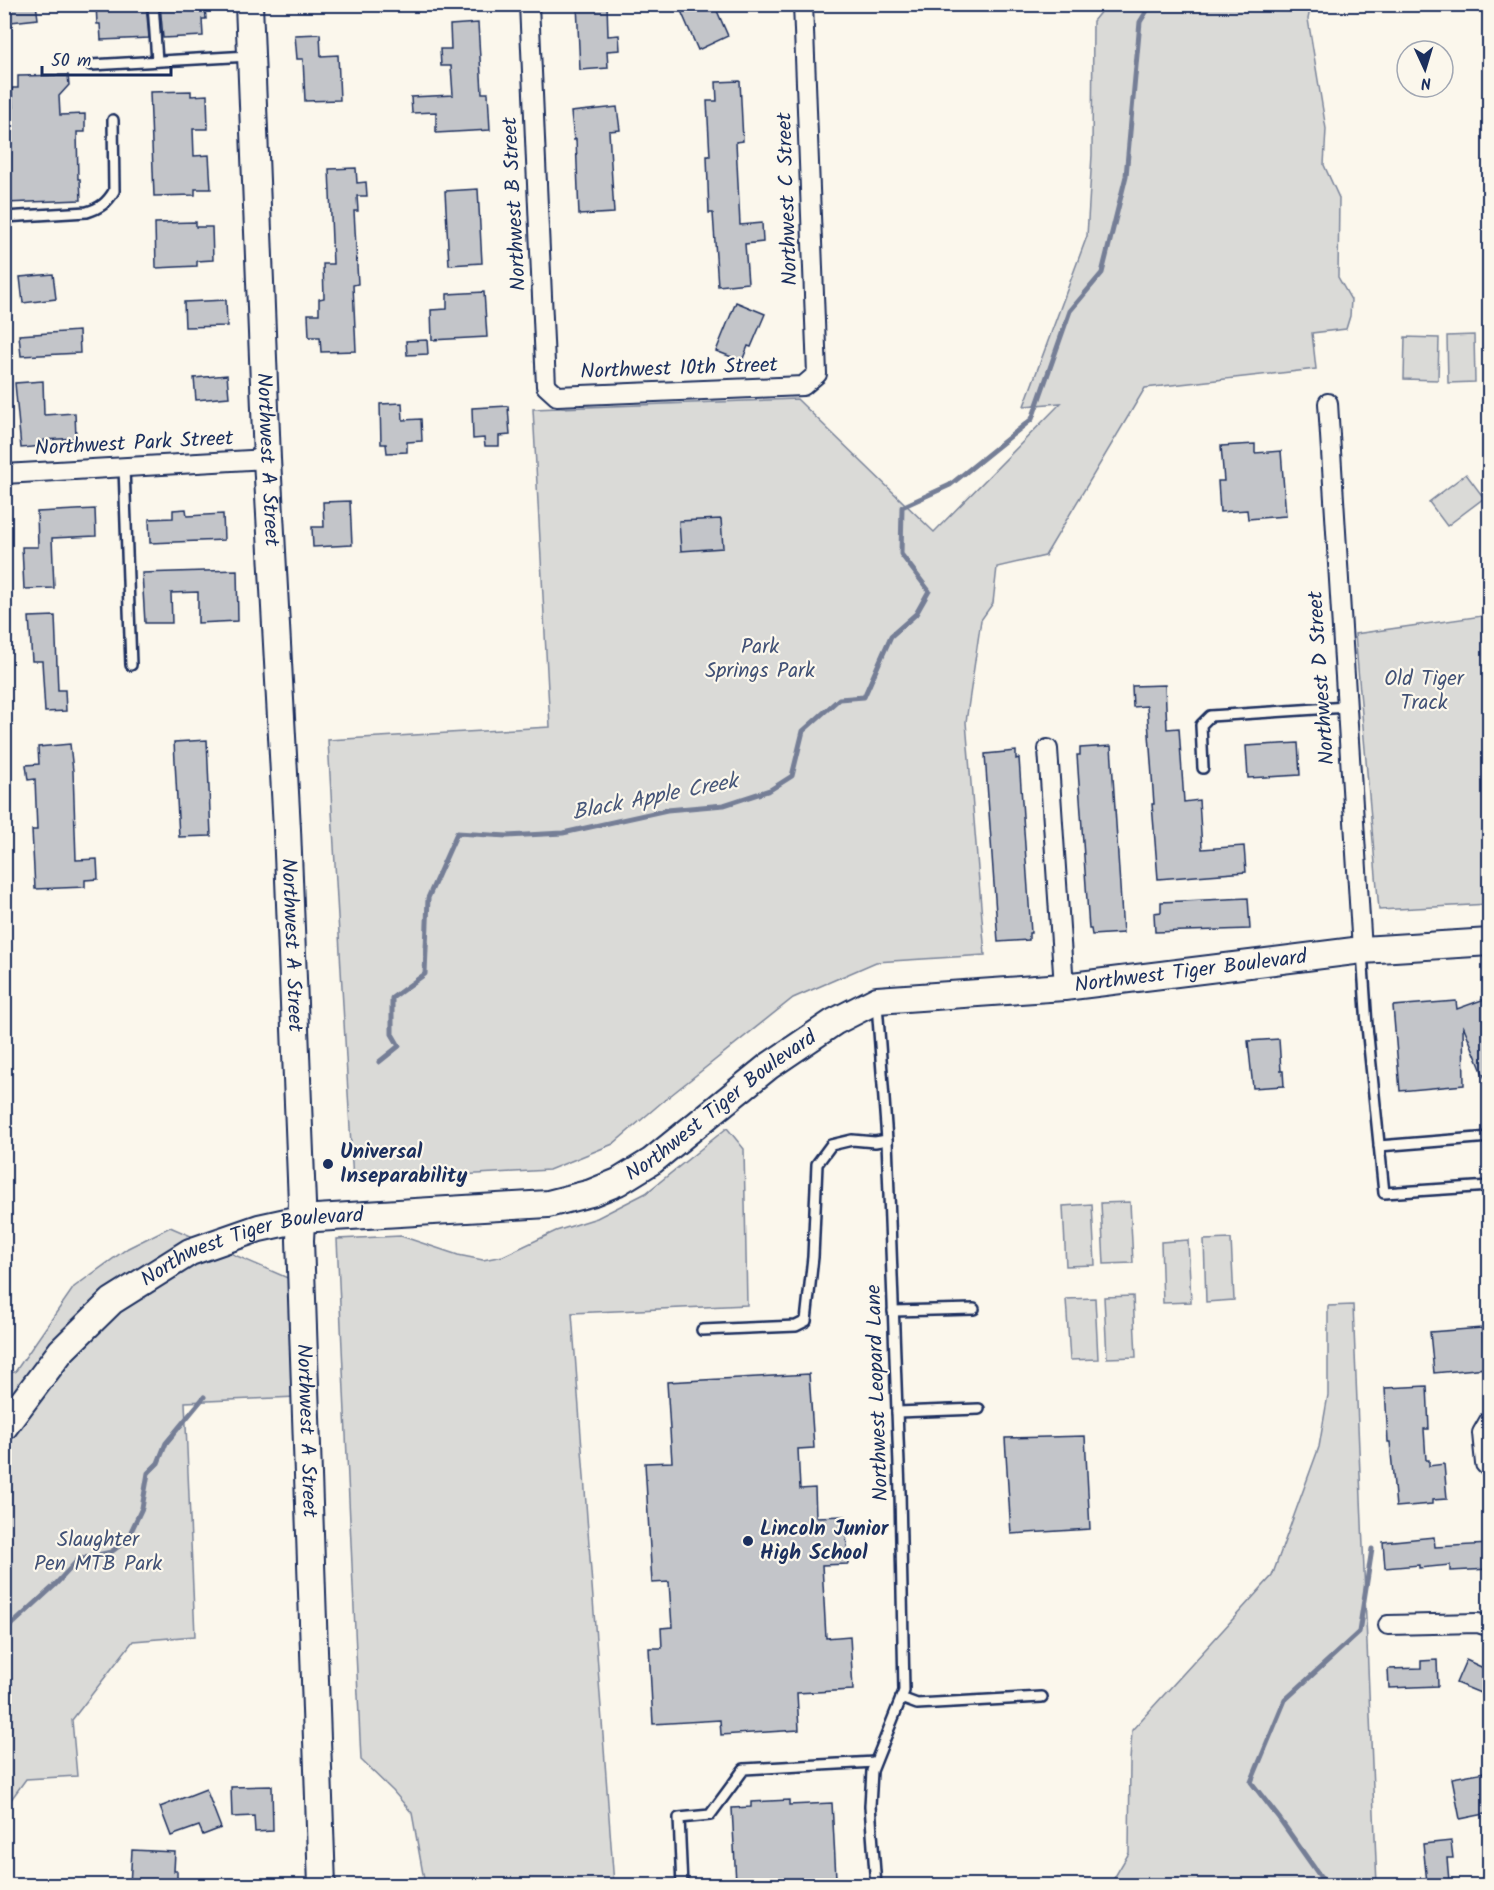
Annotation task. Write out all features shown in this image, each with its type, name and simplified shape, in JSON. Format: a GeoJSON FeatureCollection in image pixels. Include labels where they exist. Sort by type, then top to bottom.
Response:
{"type":"FeatureCollection","features":[{"type":"Feature","properties":{"kind":"street","name":"Northwest A Street"},"geometry":{"type":"LineString","coordinates":[[249,4],[267,459],[288,841],[302,1203],[300,1219],[322,1886]]}},
{"type":"Feature","properties":{"kind":"street","name":"Northwest B Street"},"geometry":{"type":"LineString","coordinates":[[529,4],[546,386],[557,396]]}},
{"type":"Feature","properties":{"kind":"street","name":"Northwest C Street"},"geometry":{"type":"LineString","coordinates":[[803,4],[817,374],[803,386]]}},
{"type":"Feature","properties":{"kind":"street","name":"Northwest 10th Street"},"geometry":{"type":"LineString","coordinates":[[557,396],[803,386]]}},
{"type":"Feature","properties":{"kind":"street","name":"Northwest D Street"},"geometry":{"type":"LineString","coordinates":[[1328,403],[1362,950]]}},
{"type":"Feature","properties":{"kind":"street","name":"Northwest Park Street"},"geometry":{"type":"LineString","coordinates":[[4,474],[267,459]]}},
{"type":"Feature","properties":{"kind":"street"},"geometry":{"type":"LineString","coordinates":[[1048,749],[1064,987]]}},
{"type":"Feature","properties":{"kind":"street","name":"Northwest Tiger Boulevard"},"geometry":{"type":"LineString","coordinates":[[10,1420],[61,1351],[112,1300],[190,1251],[259,1228],[300,1219],[548,1204],[591,1193],[618,1182],[652,1161],[769,1066],[834,1022],[877,1000],[1064,987],[1362,950],[1490,942]]}},
{"type":"Feature","properties":{"kind":"street"},"geometry":{"type":"LineString","coordinates":[[1490,1419],[1482,1433],[1485,1464],[1490,1469]]}},
{"type":"Feature","properties":{"kind":"street"},"geometry":{"type":"LineString","coordinates":[[1388,1625],[1478,1623],[1490,1627]]}},
{"type":"Feature","properties":{"kind":"lane"},"geometry":{"type":"LineString","coordinates":[[153,4],[157,61]]}},
{"type":"Feature","properties":{"kind":"lane"},"geometry":{"type":"LineString","coordinates":[[91,65],[252,56]]}},
{"type":"Feature","properties":{"kind":"lane"},"geometry":{"type":"LineString","coordinates":[[4,217],[87,212],[99,208],[108,201],[114,191],[113,120]]}},
{"type":"Feature","properties":{"kind":"lane"},"geometry":{"type":"LineString","coordinates":[[124,467],[131,665]]}},
{"type":"Feature","properties":{"kind":"lane"},"geometry":{"type":"LineString","coordinates":[[1203,768],[1201,725],[1210,716],[1347,707]]}},
{"type":"Feature","properties":{"kind":"lane"},"geometry":{"type":"LineString","coordinates":[[1362,950],[1384,1193],[1490,1186]]}},
{"type":"Feature","properties":{"kind":"lane","name":"Northwest Leopard Lane"},"geometry":{"type":"LineString","coordinates":[[876,1886],[870,1806],[872,1771],[904,1692],[900,1492],[887,1140],[877,1000]]}},
{"type":"Feature","properties":{"kind":"lane"},"geometry":{"type":"LineString","coordinates":[[1379,1146],[1490,1137]]}},
{"type":"Feature","properties":{"kind":"lane"},"geometry":{"type":"LineString","coordinates":[[702,1330],[796,1326],[806,1321],[813,1257],[817,1164],[831,1145],[852,1140],[875,1142],[887,1140]]}},
{"type":"Feature","properties":{"kind":"lane"},"geometry":{"type":"LineString","coordinates":[[893,1311],[974,1309]]}},
{"type":"Feature","properties":{"kind":"lane"},"geometry":{"type":"LineString","coordinates":[[897,1412],[979,1409]]}},
{"type":"Feature","properties":{"kind":"lane"},"geometry":{"type":"LineString","coordinates":[[901,1698],[917,1704],[1042,1697]]}},
{"type":"Feature","properties":{"kind":"lane"},"geometry":{"type":"LineString","coordinates":[[682,1886],[679,1818],[710,1815],[744,1769],[875,1762]]}},
{"type":"Feature","properties":{"kind":"green space","name":"Park Springs Park"},"geometry":{"type":"Polygon","coordinates":[[[1106,5],[1311,5],[1308,19],[1326,129],[1324,165],[1339,198],[1338,277],[1351,300],[1350,316],[1346,329],[1312,333],[1316,369],[1145,388],[1045,556],[997,567],[993,603],[981,620],[966,722],[985,955],[876,962],[793,998],[613,1144],[549,1170],[353,1181],[328,740],[550,727],[533,409],[797,399],[934,532],[1061,403],[1024,406],[1087,236],[1092,155],[1093,21],[1106,5]]]}},
{"type":"Feature","properties":{"kind":"green space"},"geometry":{"type":"Polygon","coordinates":[[[1474,335],[1475,382],[1448,383],[1447,336],[1474,335]]]}},
{"type":"Feature","properties":{"kind":"green space"},"geometry":{"type":"Polygon","coordinates":[[[1405,337],[1439,338],[1438,380],[1404,379],[1405,337]]]}},
{"type":"Feature","properties":{"kind":"green space"},"geometry":{"type":"Polygon","coordinates":[[[1466,474],[1484,498],[1447,526],[1429,502],[1466,474]]]}},
{"type":"Feature","properties":{"kind":"green space","name":"Old Tiger Track"},"geometry":{"type":"Polygon","coordinates":[[[1489,615],[1489,904],[1379,910],[1355,634],[1489,615]]]}},
{"type":"Feature","properties":{"kind":"green space"},"geometry":{"type":"Polygon","coordinates":[[[727,1128],[744,1149],[747,1305],[572,1313],[614,1885],[425,1885],[412,1813],[361,1760],[337,1239],[401,1236],[458,1255],[483,1260],[503,1256],[556,1231],[597,1218],[646,1193],[727,1128]]]}},
{"type":"Feature","properties":{"kind":"green space"},"geometry":{"type":"Polygon","coordinates":[[[1130,1202],[1133,1263],[1104,1264],[1101,1203],[1130,1202]]]}},
{"type":"Feature","properties":{"kind":"green space"},"geometry":{"type":"Polygon","coordinates":[[[1092,1204],[1095,1265],[1066,1266],[1063,1206],[1092,1204]]]}},
{"type":"Feature","properties":{"kind":"green space","name":"Slaughter Pen MTB Park"},"geometry":{"type":"Polygon","coordinates":[[[170,1227],[290,1279],[296,1397],[185,1402],[195,1636],[133,1641],[72,1720],[77,1776],[26,1779],[5,1808],[5,1373],[15,1372],[74,1287],[128,1248],[170,1227]]]}},
{"type":"Feature","properties":{"kind":"green space"},"geometry":{"type":"Polygon","coordinates":[[[1231,1239],[1234,1300],[1206,1302],[1204,1240],[1231,1239]]]}},
{"type":"Feature","properties":{"kind":"green space"},"geometry":{"type":"Polygon","coordinates":[[[1188,1240],[1191,1302],[1163,1303],[1161,1242],[1188,1240]]]}},
{"type":"Feature","properties":{"kind":"green space"},"geometry":{"type":"Polygon","coordinates":[[[1133,1296],[1136,1357],[1107,1358],[1104,1297],[1133,1296]]]}},
{"type":"Feature","properties":{"kind":"green space"},"geometry":{"type":"Polygon","coordinates":[[[1095,1298],[1098,1359],[1070,1360],[1066,1299],[1095,1298]]]}},
{"type":"Feature","properties":{"kind":"green space"},"geometry":{"type":"Polygon","coordinates":[[[1353,1305],[1377,1885],[1110,1885],[1129,1853],[1132,1730],[1272,1576],[1319,1447],[1328,1395],[1328,1306],[1353,1305]]]}},
{"type":"Feature","properties":{"kind":"building"},"geometry":{"type":"Polygon","coordinates":[[[9,4],[36,4],[38,19],[11,22],[9,4]]]}},
{"type":"Feature","properties":{"kind":"building"},"geometry":{"type":"Polygon","coordinates":[[[96,4],[146,4],[149,38],[101,40],[96,4]]]}},
{"type":"Feature","properties":{"kind":"building"},"geometry":{"type":"Polygon","coordinates":[[[160,4],[205,4],[206,19],[202,19],[203,36],[163,38],[160,4]]]}},
{"type":"Feature","properties":{"kind":"building"},"geometry":{"type":"Polygon","coordinates":[[[577,4],[607,4],[608,36],[619,35],[620,50],[607,51],[608,68],[580,70],[577,4]]]}},
{"type":"Feature","properties":{"kind":"building"},"geometry":{"type":"Polygon","coordinates":[[[678,4],[714,4],[728,36],[698,50],[678,4]]]}},
{"type":"Feature","properties":{"kind":"building"},"geometry":{"type":"Polygon","coordinates":[[[478,23],[482,93],[488,93],[490,130],[436,133],[436,112],[412,113],[411,97],[453,95],[451,66],[441,66],[440,49],[451,49],[450,25],[478,23]]]}},
{"type":"Feature","properties":{"kind":"building"},"geometry":{"type":"Polygon","coordinates":[[[320,34],[321,56],[338,55],[340,100],[305,101],[303,59],[297,59],[295,35],[320,34]]]}},
{"type":"Feature","properties":{"kind":"building"},"geometry":{"type":"Polygon","coordinates":[[[68,75],[69,85],[59,96],[60,115],[85,114],[85,132],[77,132],[81,200],[5,203],[4,115],[13,114],[12,88],[18,88],[18,76],[68,75]]]}},
{"type":"Feature","properties":{"kind":"building"},"geometry":{"type":"Polygon","coordinates":[[[740,81],[743,141],[736,142],[740,225],[762,223],[763,242],[745,244],[748,283],[718,286],[713,213],[709,213],[707,156],[710,156],[707,101],[717,101],[716,82],[740,81]]]}},
{"type":"Feature","properties":{"kind":"building"},"geometry":{"type":"Polygon","coordinates":[[[191,91],[191,96],[207,95],[208,129],[193,129],[194,156],[209,155],[211,189],[195,189],[195,195],[154,196],[150,92],[191,91]]]}},
{"type":"Feature","properties":{"kind":"building"},"geometry":{"type":"Polygon","coordinates":[[[617,107],[620,130],[609,131],[614,213],[579,215],[576,139],[574,140],[571,112],[617,107]]]}},
{"type":"Feature","properties":{"kind":"building"},"geometry":{"type":"Polygon","coordinates":[[[356,168],[357,183],[366,182],[367,196],[357,196],[358,211],[354,211],[358,284],[353,285],[356,351],[321,352],[320,337],[309,337],[308,314],[319,314],[319,299],[324,298],[323,264],[333,264],[329,169],[356,168]]]}},
{"type":"Feature","properties":{"kind":"building"},"geometry":{"type":"Polygon","coordinates":[[[478,189],[482,263],[449,265],[445,191],[478,189]]]}},
{"type":"Feature","properties":{"kind":"building"},"geometry":{"type":"Polygon","coordinates":[[[196,222],[196,227],[212,227],[213,260],[197,261],[197,266],[156,268],[155,223],[196,222]]]}},
{"type":"Feature","properties":{"kind":"building"},"geometry":{"type":"Polygon","coordinates":[[[53,274],[56,299],[23,303],[20,277],[53,274]]]}},
{"type":"Feature","properties":{"kind":"building"},"geometry":{"type":"Polygon","coordinates":[[[484,292],[487,337],[432,340],[431,310],[447,309],[447,294],[484,292]]]}},
{"type":"Feature","properties":{"kind":"building"},"geometry":{"type":"Polygon","coordinates":[[[226,300],[227,326],[185,327],[184,302],[226,300]]]}},
{"type":"Feature","properties":{"kind":"building"},"geometry":{"type":"Polygon","coordinates":[[[736,302],[765,314],[751,347],[748,346],[742,361],[716,351],[736,302]]]}},
{"type":"Feature","properties":{"kind":"building"},"geometry":{"type":"Polygon","coordinates":[[[79,331],[80,353],[21,356],[19,335],[79,331]]]}},
{"type":"Feature","properties":{"kind":"building"},"geometry":{"type":"Polygon","coordinates":[[[427,340],[428,354],[407,355],[406,341],[427,340]]]}},
{"type":"Feature","properties":{"kind":"building"},"geometry":{"type":"Polygon","coordinates":[[[227,375],[229,397],[196,400],[194,378],[227,375]]]}},
{"type":"Feature","properties":{"kind":"building"},"geometry":{"type":"Polygon","coordinates":[[[43,381],[44,415],[75,413],[76,438],[44,440],[44,446],[21,448],[15,383],[43,381]]]}},
{"type":"Feature","properties":{"kind":"building"},"geometry":{"type":"Polygon","coordinates":[[[402,403],[403,420],[421,419],[422,441],[407,442],[407,452],[387,453],[386,444],[381,444],[380,404],[402,403]]]}},
{"type":"Feature","properties":{"kind":"building"},"geometry":{"type":"Polygon","coordinates":[[[508,406],[510,435],[499,436],[499,446],[485,446],[484,438],[473,439],[472,408],[508,406]]]}},
{"type":"Feature","properties":{"kind":"building"},"geometry":{"type":"Polygon","coordinates":[[[1255,444],[1255,453],[1281,451],[1286,516],[1248,519],[1247,510],[1220,512],[1218,481],[1224,481],[1221,446],[1255,444]]]}},
{"type":"Feature","properties":{"kind":"building"},"geometry":{"type":"Polygon","coordinates":[[[350,501],[352,545],[313,547],[312,527],[324,527],[323,502],[350,501]]]}},
{"type":"Feature","properties":{"kind":"building"},"geometry":{"type":"Polygon","coordinates":[[[95,509],[96,536],[52,538],[54,588],[24,589],[22,547],[38,547],[37,512],[95,509]]]}},
{"type":"Feature","properties":{"kind":"building"},"geometry":{"type":"Polygon","coordinates":[[[186,509],[187,516],[223,514],[224,540],[150,543],[149,519],[173,518],[173,510],[186,509]]]}},
{"type":"Feature","properties":{"kind":"building"},"geometry":{"type":"Polygon","coordinates":[[[721,519],[723,548],[681,551],[679,521],[721,519]]]}},
{"type":"Feature","properties":{"kind":"building"},"geometry":{"type":"Polygon","coordinates":[[[237,570],[238,621],[198,623],[198,592],[171,593],[172,623],[145,623],[142,573],[237,570]]]}},
{"type":"Feature","properties":{"kind":"building"},"geometry":{"type":"Polygon","coordinates":[[[55,616],[58,690],[65,690],[66,711],[45,712],[42,661],[32,661],[29,617],[55,616]]]}},
{"type":"Feature","properties":{"kind":"building"},"geometry":{"type":"Polygon","coordinates":[[[1165,685],[1167,729],[1179,728],[1184,802],[1199,800],[1202,849],[1244,846],[1246,872],[1158,879],[1147,706],[1133,707],[1132,686],[1165,685]]]}},
{"type":"Feature","properties":{"kind":"building"},"geometry":{"type":"Polygon","coordinates":[[[207,740],[211,836],[179,837],[174,742],[207,740]]]}},
{"type":"Feature","properties":{"kind":"building"},"geometry":{"type":"Polygon","coordinates":[[[1298,743],[1300,775],[1248,778],[1246,746],[1298,743]]]}},
{"type":"Feature","properties":{"kind":"building"},"geometry":{"type":"Polygon","coordinates":[[[70,744],[76,860],[97,859],[98,879],[85,880],[85,887],[35,889],[32,830],[37,830],[35,779],[28,780],[26,765],[39,764],[38,747],[70,744]]]}},
{"type":"Feature","properties":{"kind":"building"},"geometry":{"type":"Polygon","coordinates":[[[1111,746],[1123,933],[1092,935],[1089,929],[1077,755],[1080,755],[1080,748],[1111,746]]]}},
{"type":"Feature","properties":{"kind":"building"},"geometry":{"type":"Polygon","coordinates":[[[1016,751],[1016,759],[1019,758],[1031,933],[1029,933],[1029,940],[998,942],[985,754],[1016,751]]]}},
{"type":"Feature","properties":{"kind":"building"},"geometry":{"type":"Polygon","coordinates":[[[1248,898],[1250,929],[1155,932],[1154,913],[1161,912],[1161,902],[1248,898]]]}},
{"type":"Feature","properties":{"kind":"building"},"geometry":{"type":"Polygon","coordinates":[[[1490,997],[1490,1091],[1463,1025],[1464,1085],[1400,1091],[1393,1006],[1456,1001],[1457,1009],[1490,997]]]}},
{"type":"Feature","properties":{"kind":"building"},"geometry":{"type":"Polygon","coordinates":[[[1279,1039],[1284,1086],[1253,1088],[1248,1041],[1279,1039]]]}},
{"type":"Feature","properties":{"kind":"building"},"geometry":{"type":"Polygon","coordinates":[[[1482,1328],[1486,1368],[1434,1373],[1430,1332],[1482,1328]]]}},
{"type":"Feature","properties":{"kind":"building","name":"Lincoln Junior High School"},"geometry":{"type":"Polygon","coordinates":[[[809,1374],[814,1448],[798,1449],[800,1489],[815,1488],[816,1517],[845,1516],[848,1564],[822,1565],[826,1638],[850,1636],[853,1690],[797,1693],[799,1730],[721,1735],[720,1720],[653,1724],[649,1648],[662,1648],[661,1628],[672,1627],[669,1582],[652,1583],[645,1463],[672,1462],[667,1382],[809,1374]]]}},
{"type":"Feature","properties":{"kind":"building"},"geometry":{"type":"Polygon","coordinates":[[[1427,1386],[1429,1429],[1424,1429],[1426,1460],[1429,1460],[1429,1466],[1444,1464],[1447,1499],[1432,1500],[1432,1504],[1396,1507],[1390,1442],[1388,1442],[1385,1388],[1427,1386]]]}},
{"type":"Feature","properties":{"kind":"building"},"geometry":{"type":"Polygon","coordinates":[[[1085,1436],[1090,1529],[1011,1534],[1005,1438],[1085,1436]]]}},
{"type":"Feature","properties":{"kind":"building"},"geometry":{"type":"Polygon","coordinates":[[[1434,1537],[1435,1547],[1490,1544],[1490,1569],[1450,1571],[1450,1565],[1385,1568],[1383,1542],[1434,1537]]]}},
{"type":"Feature","properties":{"kind":"building"},"geometry":{"type":"Polygon","coordinates":[[[1437,1660],[1438,1686],[1389,1688],[1388,1669],[1421,1668],[1421,1661],[1437,1660]]]}},
{"type":"Feature","properties":{"kind":"building"},"geometry":{"type":"Polygon","coordinates":[[[1466,1660],[1490,1671],[1490,1697],[1456,1683],[1466,1660]]]}},
{"type":"Feature","properties":{"kind":"building"},"geometry":{"type":"Polygon","coordinates":[[[1490,1771],[1490,1813],[1460,1819],[1452,1778],[1490,1771]]]}},
{"type":"Feature","properties":{"kind":"building"},"geometry":{"type":"Polygon","coordinates":[[[272,1786],[273,1831],[255,1832],[254,1816],[232,1817],[231,1787],[272,1786]]]}},
{"type":"Feature","properties":{"kind":"building"},"geometry":{"type":"Polygon","coordinates":[[[206,1789],[221,1828],[203,1835],[199,1826],[171,1836],[160,1807],[206,1789]]]}},
{"type":"Feature","properties":{"kind":"building"},"geometry":{"type":"Polygon","coordinates":[[[789,1800],[789,1805],[832,1803],[836,1878],[736,1883],[732,1808],[751,1807],[751,1802],[789,1800]]]}},
{"type":"Feature","properties":{"kind":"building"},"geometry":{"type":"Polygon","coordinates":[[[1451,1841],[1453,1858],[1447,1858],[1449,1881],[1427,1883],[1423,1844],[1451,1841]]]}},
{"type":"Feature","properties":{"kind":"building"},"geometry":{"type":"Polygon","coordinates":[[[132,1850],[175,1852],[174,1871],[177,1871],[177,1886],[130,1886],[132,1850]]]}},
{"type":"Feature","properties":{"kind":"waterway","name":"Black Apple Creek"},"geometry":{"type":"LineString","coordinates":[[379,1062],[399,1046],[392,1034],[392,998],[425,974],[428,898],[457,833],[507,836],[563,833],[667,810],[724,805],[770,790],[792,776],[803,731],[839,699],[864,697],[891,636],[916,614],[929,591],[901,554],[902,507],[950,485],[1032,419],[1070,311],[1102,273],[1126,176],[1140,22],[1151,4]]}},
{"type":"Feature","properties":{"kind":"waterway","name":"Black Apple Creek"},"geometry":{"type":"LineString","coordinates":[[4,1632],[54,1586],[79,1559],[111,1552],[127,1540],[142,1508],[148,1473],[158,1463],[166,1443],[204,1397]]}},
{"type":"Feature","properties":{"kind":"waterway"},"geometry":{"type":"LineString","coordinates":[[1327,1886],[1251,1782],[1285,1700],[1359,1632],[1372,1549]]}},
{"type":"Feature","properties":{"kind":"place","name":"Universal Inseparability"},"geometry":{"type":"Point","coordinates":[328,1164]}},
{"type":"Feature","properties":{"kind":"place","name":"Lincoln Junior High School"},"geometry":{"type":"Point","coordinates":[748,1541]}}]}
